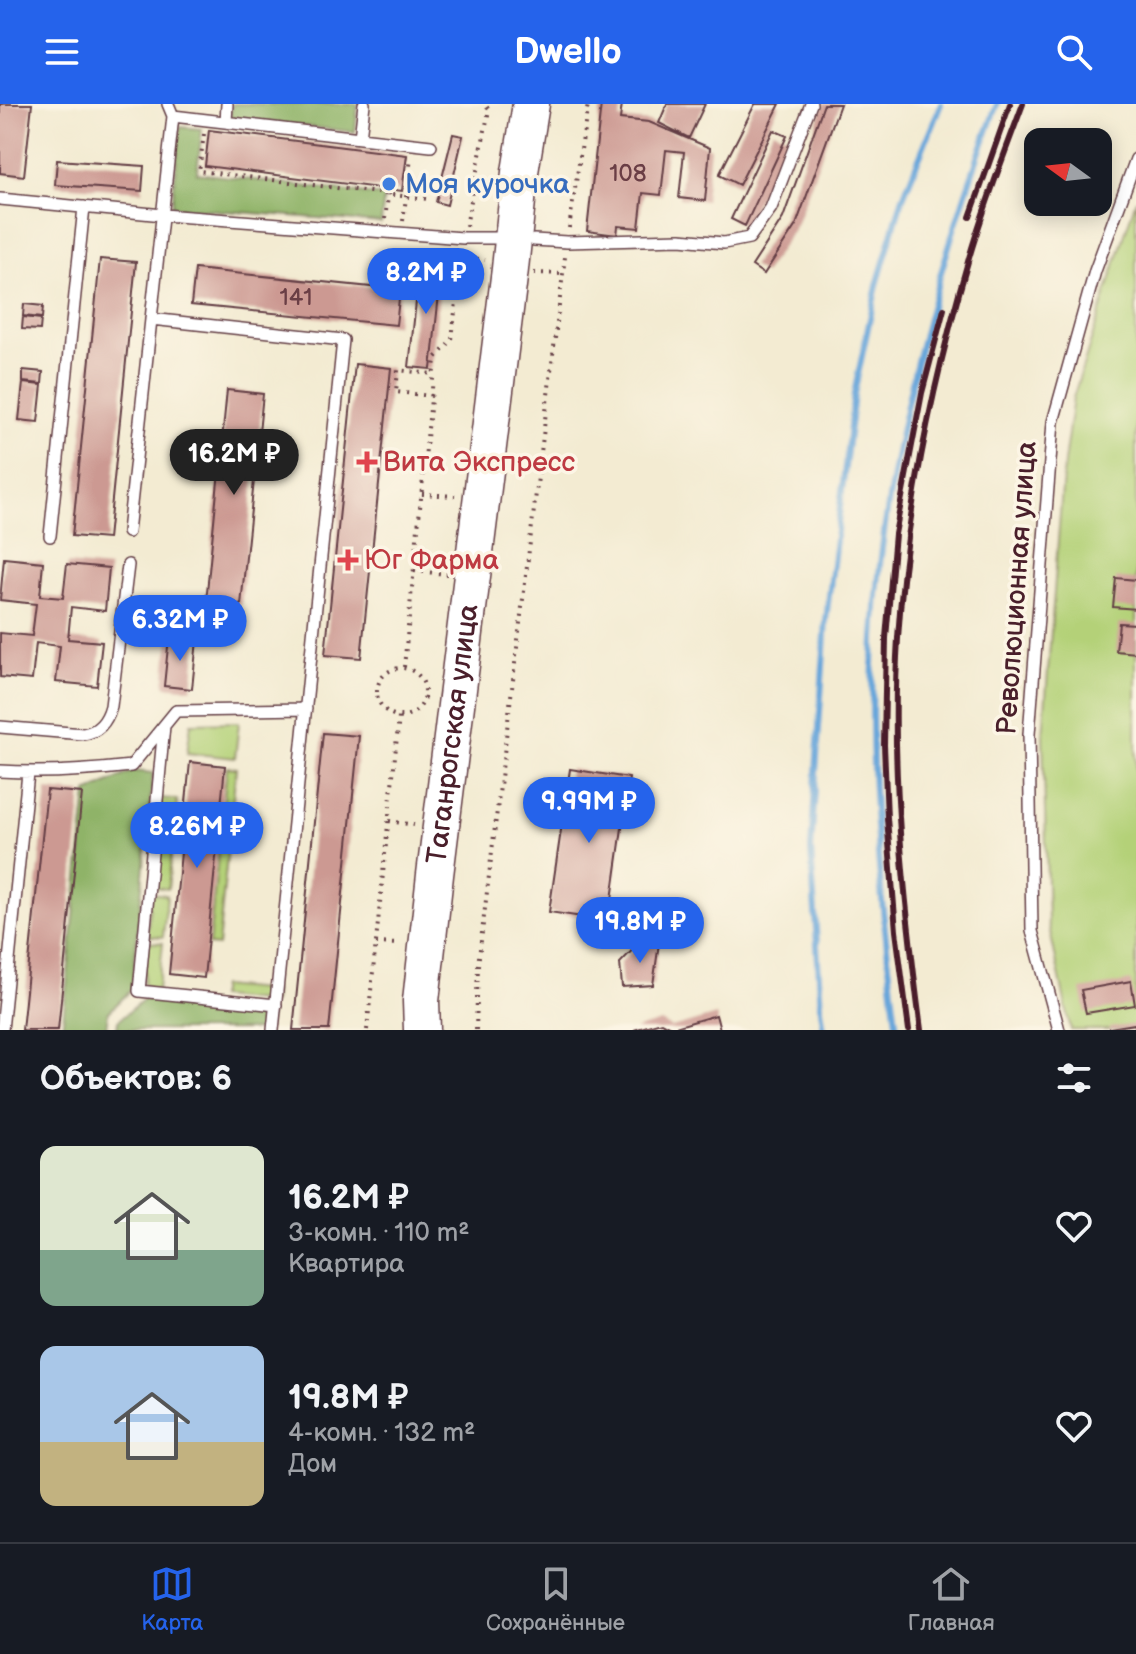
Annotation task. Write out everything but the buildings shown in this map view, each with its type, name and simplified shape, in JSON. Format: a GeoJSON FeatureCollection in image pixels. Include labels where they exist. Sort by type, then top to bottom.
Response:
{"type":"FeatureCollection","features":[{"type":"Feature","properties":{"kind":"main road","name":"Таганрогская улица"},"geometry":{"type":"LineString","coordinates":[[422,1030],[421,1001],[435,875],[538,240],[520,172],[531,104]]}},
{"type":"Feature","properties":{"kind":"main road","name":"Таганрогская улица"},"geometry":{"type":"LineString","coordinates":[[443,1030],[442,1001],[455,878],[538,240],[552,104]]}},
{"type":"Feature","properties":{"kind":"lane"},"geometry":{"type":"LineString","coordinates":[[226,122],[227,104]]}},
{"type":"Feature","properties":{"kind":"lane"},"geometry":{"type":"LineString","coordinates":[[360,138],[364,104]]}},
{"type":"Feature","properties":{"kind":"lane"},"geometry":{"type":"LineString","coordinates":[[0,199],[463,238],[680,239],[724,243],[749,238],[771,208],[811,104]]}},
{"type":"Feature","properties":{"kind":"lane"},"geometry":{"type":"LineString","coordinates":[[128,532],[163,215],[171,110],[206,120],[431,146]]}},
{"type":"Feature","properties":{"kind":"lane","name":"Революционная улица"},"geometry":{"type":"LineString","coordinates":[[1059,1030],[1032,931],[1029,734],[1053,422],[1095,271],[1136,159]]}},
{"type":"Feature","properties":{"kind":"lane"},"geometry":{"type":"LineString","coordinates":[[50,536],[84,207]]}},
{"type":"Feature","properties":{"kind":"lane"},"geometry":{"type":"LineString","coordinates":[[151,319],[343,340],[273,1030]]}},
{"type":"Feature","properties":{"kind":"lane"},"geometry":{"type":"LineString","coordinates":[[0,727],[83,734],[95,731],[104,723],[111,706],[128,565]]}},
{"type":"Feature","properties":{"kind":"lane"},"geometry":{"type":"LineString","coordinates":[[0,771],[28,773],[131,766],[176,711],[306,709]]}},
{"type":"Feature","properties":{"kind":"lane"},"geometry":{"type":"LineString","coordinates":[[164,726],[139,991],[276,1005]]}},
{"type":"Feature","properties":{"kind":"lane"},"geometry":{"type":"LineString","coordinates":[[2,1030],[28,773]]}},
{"type":"Feature","properties":{"kind":"path"},"geometry":{"type":"LineString","coordinates":[[404,667],[435,359],[452,340],[463,238],[489,110],[485,104]]}},
{"type":"Feature","properties":{"kind":"path"},"geometry":{"type":"LineString","coordinates":[[476,1030],[478,965],[538,240],[588,104]]}},
{"type":"Feature","properties":{"kind":"path"},"geometry":{"type":"LineString","coordinates":[[206,120],[199,171],[427,199]]}},
{"type":"Feature","properties":{"kind":"path"},"geometry":{"type":"LineString","coordinates":[[402,233],[413,144]]}},
{"type":"Feature","properties":{"kind":"path"},"geometry":{"type":"LineString","coordinates":[[383,232],[388,192]]}},
{"type":"Feature","properties":{"kind":"path"},"geometry":{"type":"LineString","coordinates":[[432,396],[396,392],[398,370],[434,374]]}},
{"type":"Feature","properties":{"kind":"path"},"geometry":{"type":"LineString","coordinates":[[422,494],[467,497]]}},
{"type":"Feature","properties":{"kind":"path"},"geometry":{"type":"LineString","coordinates":[[414,571],[458,575]]}},
{"type":"Feature","properties":{"kind":"path"},"geometry":{"type":"LineString","coordinates":[[404,667],[418,674],[425,687],[424,702],[414,713],[399,717],[385,711],[377,697],[378,682],[389,670],[404,667]]}},
{"type":"Feature","properties":{"kind":"path"},"geometry":{"type":"LineString","coordinates":[[367,1030],[399,717]]}},
{"type":"Feature","properties":{"kind":"path"},"geometry":{"type":"LineString","coordinates":[[389,821],[427,826]]}},
{"type":"Feature","properties":{"kind":"path"},"geometry":{"type":"LineString","coordinates":[[376,943],[401,944]]}},
{"type":"Feature","properties":{"kind":"green space"},"geometry":{"type":"Polygon","coordinates":[[[232,104],[358,104],[355,132],[230,118],[232,104]]]}},
{"type":"Feature","properties":{"kind":"green space"},"geometry":{"type":"Polygon","coordinates":[[[180,127],[202,129],[197,173],[384,196],[381,223],[172,207],[180,127]]]}},
{"type":"Feature","properties":{"kind":"green space"},"geometry":{"type":"Polygon","coordinates":[[[1136,199],[1136,1030],[1071,1030],[1048,922],[1043,736],[1064,462],[1073,398],[1136,199]]]}},
{"type":"Feature","properties":{"kind":"green space"},"geometry":{"type":"Polygon","coordinates":[[[239,722],[235,758],[187,753],[191,723],[239,722]]]}},
{"type":"Feature","properties":{"kind":"green space"},"geometry":{"type":"Polygon","coordinates":[[[227,767],[236,768],[218,946],[209,945],[227,767]]]}},
{"type":"Feature","properties":{"kind":"green space"},"geometry":{"type":"Polygon","coordinates":[[[133,771],[153,773],[132,989],[108,1013],[106,1030],[62,1030],[87,793],[133,771]]]}},
{"type":"Feature","properties":{"kind":"green space"},"geometry":{"type":"Polygon","coordinates":[[[161,798],[177,800],[173,841],[157,839],[161,798]]]}},
{"type":"Feature","properties":{"kind":"green space"},"geometry":{"type":"Polygon","coordinates":[[[156,844],[172,846],[168,889],[152,887],[156,844]]]}},
{"type":"Feature","properties":{"kind":"green space"},"geometry":{"type":"Polygon","coordinates":[[[151,893],[167,895],[163,937],[147,936],[151,893]]]}},
{"type":"Feature","properties":{"kind":"green space"},"geometry":{"type":"Polygon","coordinates":[[[146,942],[163,943],[158,989],[144,984],[146,942]]]}},
{"type":"Feature","properties":{"kind":"green space"},"geometry":{"type":"Polygon","coordinates":[[[221,986],[274,991],[273,1002],[219,997],[221,986]]]}},
{"type":"Feature","properties":{"kind":"green space"},"geometry":{"type":"Polygon","coordinates":[[[145,998],[270,1011],[268,1030],[117,1030],[118,1021],[145,998]]]}},
{"type":"Feature","properties":{"kind":"waterway"},"geometry":{"type":"LineString","coordinates":[[824,1030],[811,849],[826,620],[854,394],[877,285],[902,200],[941,104]]}},
{"type":"Feature","properties":{"kind":"waterway"},"geometry":{"type":"LineString","coordinates":[[897,1030],[880,883],[872,736],[879,571],[888,503],[916,367],[953,233],[997,104]]}},
{"type":"Feature","properties":{"kind":"railway"},"geometry":{"type":"LineString","coordinates":[[970,217],[1010,104]]}},
{"type":"Feature","properties":{"kind":"railway"},"geometry":{"type":"LineString","coordinates":[[921,1030],[904,883],[897,785],[898,638],[907,542],[923,446],[956,304],[994,181],[1023,104]]}},
{"type":"Feature","properties":{"kind":"railway"},"geometry":{"type":"LineString","coordinates":[[909,1030],[896,931],[887,818],[884,745],[886,638],[895,534],[922,393],[944,309]]}},
{"type":"Feature","properties":{"kind":"place","name":"Моя курочка"},"geometry":{"type":"Point","coordinates":[389,184]}},
{"type":"Feature","properties":{"kind":"place","name":"Вита Экспресс"},"geometry":{"type":"Point","coordinates":[367,462]}},
{"type":"Feature","properties":{"kind":"place","name":"Юг Фарма"},"geometry":{"type":"Point","coordinates":[348,560]}}]}
